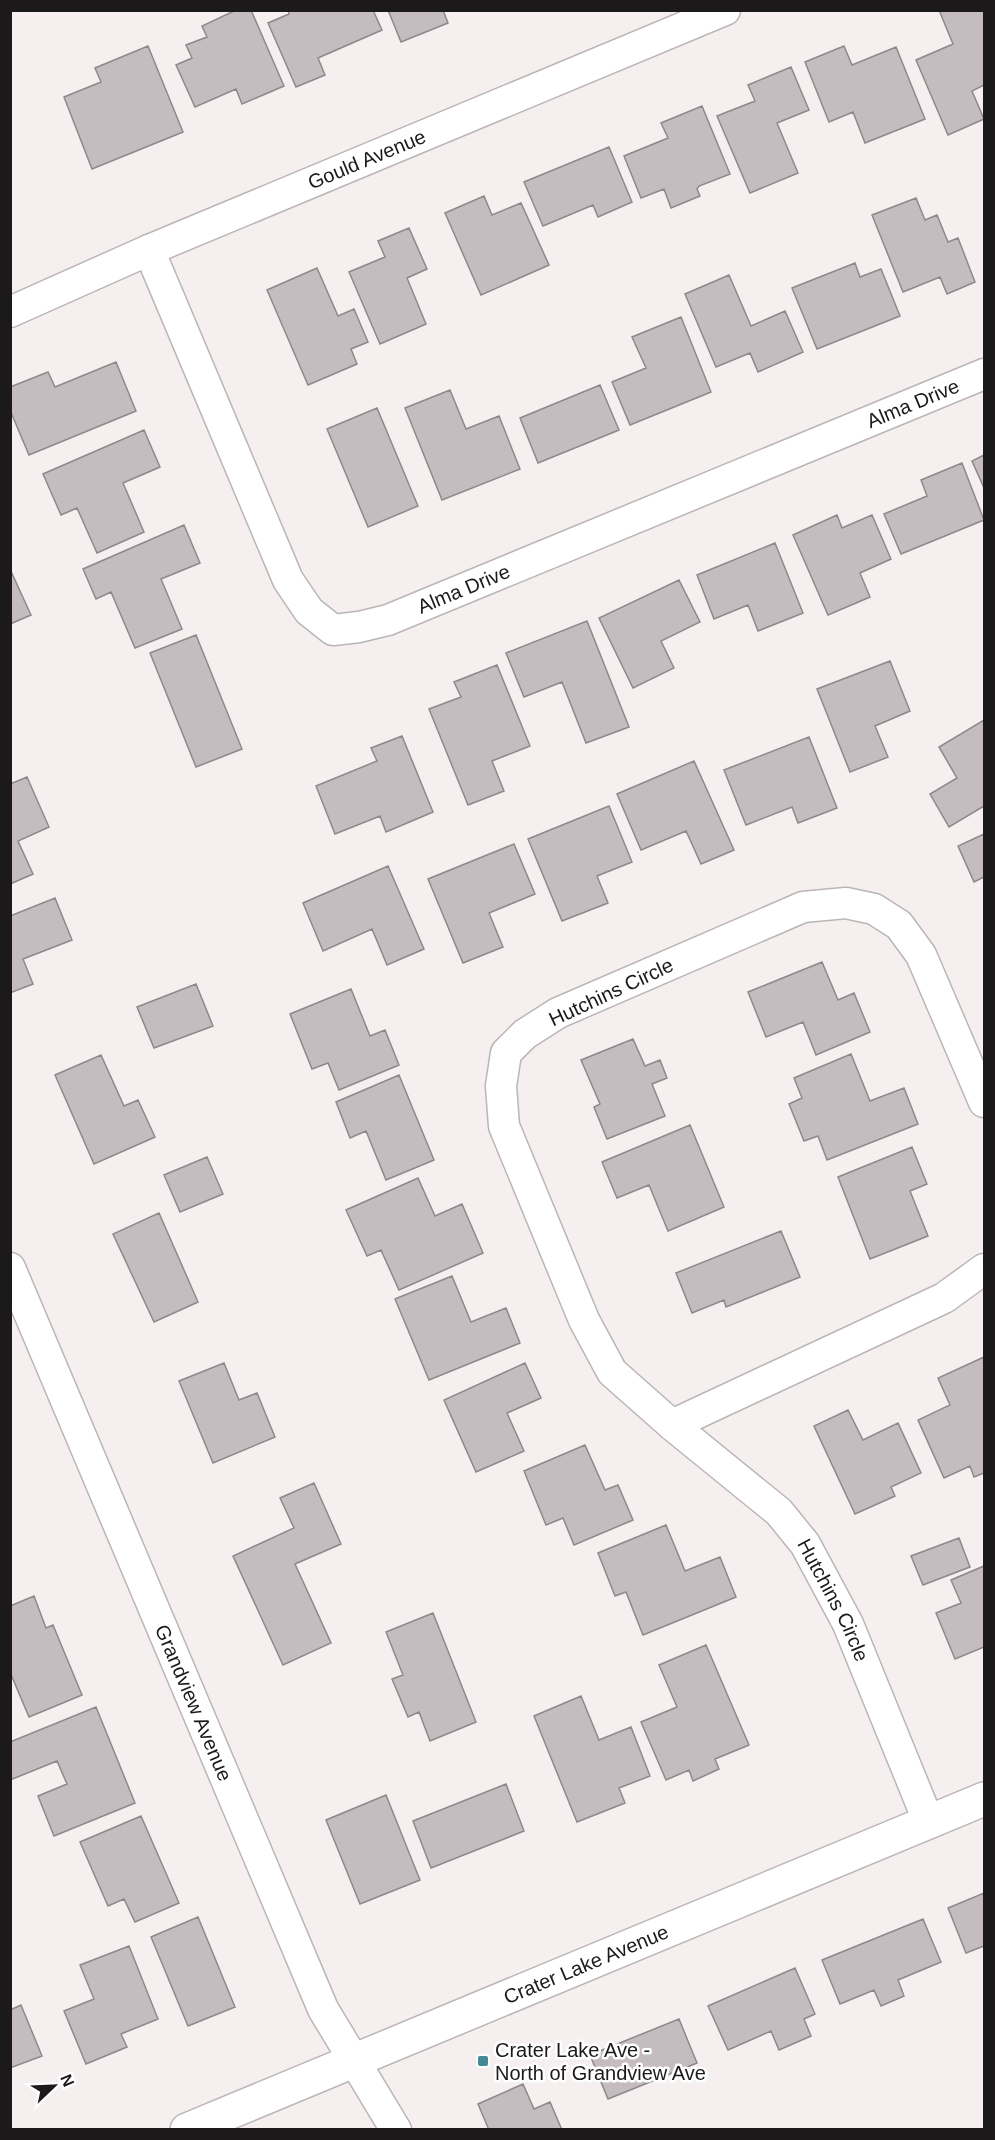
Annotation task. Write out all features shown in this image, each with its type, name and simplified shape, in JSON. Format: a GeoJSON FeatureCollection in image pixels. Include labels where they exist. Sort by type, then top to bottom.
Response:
{"type":"FeatureCollection","features":[{"type":"Feature","properties":{"kind":"main road","name":"Crater Lake Avenue"},"geometry":{"type":"LineString","coordinates":[[186,2130],[984,1799]]}},
{"type":"Feature","properties":{"kind":"street","name":"Gould Avenue"},"geometry":{"type":"LineString","coordinates":[[10,312],[149,250],[725,10]]}},
{"type":"Feature","properties":{"kind":"street","name":"Alma Drive"},"geometry":{"type":"LineString","coordinates":[[149,250],[288,580],[309,611],[333,630],[388,620],[984,374]]}},
{"type":"Feature","properties":{"kind":"street","name":"Hutchins Circle"},"geometry":{"type":"LineString","coordinates":[[929,1822],[848,1624],[805,1544],[779,1512],[672,1425],[612,1372],[584,1320],[504,1126],[501,1086],[506,1053],[525,1034],[558,1013],[803,907],[846,903],[874,909],[899,926],[921,955],[984,1102]]}},
{"type":"Feature","properties":{"kind":"street","name":"Grandview Avenue"},"geometry":{"type":"LineString","coordinates":[[10,1268],[323,2009],[396,2130]]}},
{"type":"Feature","properties":{"kind":"street"},"geometry":{"type":"LineString","coordinates":[[672,1425],[944,1298],[984,1269]]}},
{"type":"Feature","properties":{"kind":"building"},"geometry":{"type":"Polygon","coordinates":[[[236,10],[251,10],[284,86],[242,104],[236,89],[195,107],[176,65],[192,58],[186,45],[207,37],[202,26],[236,10]]]}},
{"type":"Feature","properties":{"kind":"building"},"geometry":{"type":"Polygon","coordinates":[[[288,10],[373,10],[382,30],[318,58],[325,75],[296,87],[268,23],[289,14],[288,10]]]}},
{"type":"Feature","properties":{"kind":"building"},"geometry":{"type":"Polygon","coordinates":[[[388,10],[443,10],[448,23],[401,42],[388,10]]]}},
{"type":"Feature","properties":{"kind":"building"},"geometry":{"type":"Polygon","coordinates":[[[939,10],[984,10],[984,85],[972,91],[984,119],[948,135],[916,60],[953,44],[939,10]]]}},
{"type":"Feature","properties":{"kind":"building"},"geometry":{"type":"Polygon","coordinates":[[[148,46],[183,132],[92,169],[64,97],[101,82],[95,68],[148,46]]]}},
{"type":"Feature","properties":{"kind":"building"},"geometry":{"type":"Polygon","coordinates":[[[844,46],[852,65],[896,47],[925,119],[865,143],[853,112],[829,122],[805,62],[844,46]]]}},
{"type":"Feature","properties":{"kind":"building"},"geometry":{"type":"Polygon","coordinates":[[[791,67],[809,110],[777,123],[798,173],[750,193],[717,116],[755,101],[748,85],[791,67]]]}},
{"type":"Feature","properties":{"kind":"building"},"geometry":{"type":"Polygon","coordinates":[[[702,106],[730,174],[699,186],[697,189],[700,196],[671,208],[664,189],[641,198],[624,156],[668,138],[661,123],[702,106]]]}},
{"type":"Feature","properties":{"kind":"building"},"geometry":{"type":"Polygon","coordinates":[[[609,147],[632,202],[598,217],[593,205],[543,226],[524,182],[609,147]]]}},
{"type":"Feature","properties":{"kind":"building"},"geometry":{"type":"Polygon","coordinates":[[[484,196],[492,215],[521,203],[549,265],[481,295],[445,213],[484,196]]]}},
{"type":"Feature","properties":{"kind":"building"},"geometry":{"type":"Polygon","coordinates":[[[916,198],[925,220],[937,215],[948,242],[958,238],[975,282],[947,294],[940,277],[903,292],[872,215],[916,198]]]}},
{"type":"Feature","properties":{"kind":"building"},"geometry":{"type":"Polygon","coordinates":[[[409,228],[427,269],[407,278],[426,324],[380,344],[349,272],[385,257],[378,241],[409,228]]]}},
{"type":"Feature","properties":{"kind":"building"},"geometry":{"type":"Polygon","coordinates":[[[855,263],[860,277],[881,269],[900,316],[817,349],[792,288],[855,263]]]}},
{"type":"Feature","properties":{"kind":"building"},"geometry":{"type":"Polygon","coordinates":[[[317,268],[338,316],[354,309],[368,342],[351,349],[357,364],[308,385],[267,290],[317,268]]]}},
{"type":"Feature","properties":{"kind":"building"},"geometry":{"type":"Polygon","coordinates":[[[729,275],[751,326],[785,311],[803,352],[758,372],[750,353],[716,367],[685,294],[729,275]]]}},
{"type":"Feature","properties":{"kind":"building"},"geometry":{"type":"Polygon","coordinates":[[[681,317],[711,392],[630,425],[612,382],[646,368],[632,337],[681,317]]]}},
{"type":"Feature","properties":{"kind":"building"},"geometry":{"type":"Polygon","coordinates":[[[116,362],[136,411],[29,455],[10,410],[10,387],[48,372],[55,387],[116,362]]]}},
{"type":"Feature","properties":{"kind":"building"},"geometry":{"type":"Polygon","coordinates":[[[600,385],[619,430],[538,463],[520,418],[600,385]]]}},
{"type":"Feature","properties":{"kind":"building"},"geometry":{"type":"Polygon","coordinates":[[[450,390],[466,429],[499,416],[520,469],[442,500],[405,408],[450,390]]]}},
{"type":"Feature","properties":{"kind":"building"},"geometry":{"type":"Polygon","coordinates":[[[377,408],[418,506],[368,527],[327,429],[377,408]]]}},
{"type":"Feature","properties":{"kind":"building"},"geometry":{"type":"Polygon","coordinates":[[[144,430],[160,467],[123,483],[144,532],[97,553],[77,508],[61,515],[43,474],[144,430]]]}},
{"type":"Feature","properties":{"kind":"building"},"geometry":{"type":"Polygon","coordinates":[[[984,455],[984,488],[972,461],[984,455]]]}},
{"type":"Feature","properties":{"kind":"building"},"geometry":{"type":"Polygon","coordinates":[[[962,463],[984,520],[901,554],[884,514],[927,496],[921,480],[962,463]]]}},
{"type":"Feature","properties":{"kind":"building"},"geometry":{"type":"Polygon","coordinates":[[[837,515],[842,528],[872,515],[891,559],[860,573],[870,597],[828,615],[793,535],[837,515]]]}},
{"type":"Feature","properties":{"kind":"building"},"geometry":{"type":"Polygon","coordinates":[[[184,525],[200,563],[161,579],[182,629],[135,648],[111,592],[96,599],[83,569],[184,525]]]}},
{"type":"Feature","properties":{"kind":"building"},"geometry":{"type":"Polygon","coordinates":[[[775,543],[803,613],[758,631],[748,605],[714,619],[697,575],[775,543]]]}},
{"type":"Feature","properties":{"kind":"building"},"geometry":{"type":"Polygon","coordinates":[[[10,569],[31,615],[10,624],[10,569]]]}},
{"type":"Feature","properties":{"kind":"building"},"geometry":{"type":"Polygon","coordinates":[[[679,580],[700,622],[661,641],[674,668],[633,688],[599,618],[679,580]]]}},
{"type":"Feature","properties":{"kind":"building"},"geometry":{"type":"Polygon","coordinates":[[[587,621],[629,727],[586,743],[562,682],[524,697],[506,653],[587,621]]]}},
{"type":"Feature","properties":{"kind":"building"},"geometry":{"type":"Polygon","coordinates":[[[196,635],[242,749],[196,767],[150,653],[196,635]]]}},
{"type":"Feature","properties":{"kind":"building"},"geometry":{"type":"Polygon","coordinates":[[[890,661],[910,711],[875,726],[888,757],[850,772],[817,689],[890,661]]]}},
{"type":"Feature","properties":{"kind":"building"},"geometry":{"type":"Polygon","coordinates":[[[497,665],[530,746],[492,761],[504,791],[468,805],[429,709],[461,697],[454,682],[497,665]]]}},
{"type":"Feature","properties":{"kind":"building"},"geometry":{"type":"Polygon","coordinates":[[[984,720],[984,806],[949,827],[930,794],[957,778],[939,747],[984,720]]]}},
{"type":"Feature","properties":{"kind":"building"},"geometry":{"type":"Polygon","coordinates":[[[402,736],[433,812],[386,832],[380,816],[335,834],[316,786],[377,761],[371,748],[402,736]]]}},
{"type":"Feature","properties":{"kind":"building"},"geometry":{"type":"Polygon","coordinates":[[[809,737],[837,808],[798,823],[792,807],[746,825],[724,770],[809,737]]]}},
{"type":"Feature","properties":{"kind":"building"},"geometry":{"type":"Polygon","coordinates":[[[694,761],[734,850],[701,864],[686,831],[641,850],[617,794],[694,761]]]}},
{"type":"Feature","properties":{"kind":"building"},"geometry":{"type":"Polygon","coordinates":[[[27,777],[49,827],[18,841],[33,874],[10,884],[10,784],[27,777]]]}},
{"type":"Feature","properties":{"kind":"building"},"geometry":{"type":"Polygon","coordinates":[[[609,806],[632,862],[597,876],[608,903],[562,921],[528,839],[609,806]]]}},
{"type":"Feature","properties":{"kind":"building"},"geometry":{"type":"Polygon","coordinates":[[[984,834],[984,877],[974,882],[958,846],[984,834]]]}},
{"type":"Feature","properties":{"kind":"building"},"geometry":{"type":"Polygon","coordinates":[[[514,844],[535,894],[489,913],[503,947],[463,963],[428,879],[514,844]]]}},
{"type":"Feature","properties":{"kind":"building"},"geometry":{"type":"Polygon","coordinates":[[[388,866],[424,949],[387,965],[372,929],[323,951],[303,903],[388,866]]]}},
{"type":"Feature","properties":{"kind":"building"},"geometry":{"type":"Polygon","coordinates":[[[55,898],[72,940],[23,959],[33,984],[10,993],[10,916],[55,898]]]}},
{"type":"Feature","properties":{"kind":"building"},"geometry":{"type":"Polygon","coordinates":[[[822,962],[838,1000],[854,993],[870,1032],[816,1055],[803,1022],[766,1037],[748,992],[822,962]]]}},
{"type":"Feature","properties":{"kind":"building"},"geometry":{"type":"Polygon","coordinates":[[[196,984],[213,1026],[154,1048],[137,1007],[196,984]]]}},
{"type":"Feature","properties":{"kind":"building"},"geometry":{"type":"Polygon","coordinates":[[[351,989],[370,1036],[385,1030],[399,1065],[339,1090],[328,1063],[312,1069],[290,1014],[351,989]]]}},
{"type":"Feature","properties":{"kind":"building"},"geometry":{"type":"Polygon","coordinates":[[[633,1039],[645,1066],[660,1060],[667,1078],[652,1084],[665,1116],[607,1139],[594,1107],[600,1104],[581,1060],[633,1039]]]}},
{"type":"Feature","properties":{"kind":"building"},"geometry":{"type":"Polygon","coordinates":[[[851,1054],[870,1101],[904,1088],[918,1124],[827,1160],[818,1136],[804,1141],[789,1104],[802,1098],[794,1078],[851,1054]]]}},
{"type":"Feature","properties":{"kind":"building"},"geometry":{"type":"Polygon","coordinates":[[[101,1055],[124,1106],[138,1100],[155,1137],[94,1164],[55,1075],[101,1055]]]}},
{"type":"Feature","properties":{"kind":"building"},"geometry":{"type":"Polygon","coordinates":[[[399,1075],[434,1160],[386,1180],[366,1131],[350,1138],[336,1102],[399,1075]]]}},
{"type":"Feature","properties":{"kind":"building"},"geometry":{"type":"Polygon","coordinates":[[[690,1125],[724,1207],[668,1231],[649,1185],[617,1198],[602,1162],[690,1125]]]}},
{"type":"Feature","properties":{"kind":"building"},"geometry":{"type":"Polygon","coordinates":[[[912,1147],[927,1184],[910,1191],[928,1236],[870,1259],[838,1177],[912,1147]]]}},
{"type":"Feature","properties":{"kind":"building"},"geometry":{"type":"Polygon","coordinates":[[[207,1157],[223,1194],[180,1212],[164,1175],[207,1157]]]}},
{"type":"Feature","properties":{"kind":"building"},"geometry":{"type":"Polygon","coordinates":[[[418,1178],[435,1216],[462,1204],[483,1253],[399,1290],[381,1250],[367,1256],[346,1210],[418,1178]]]}},
{"type":"Feature","properties":{"kind":"building"},"geometry":{"type":"Polygon","coordinates":[[[159,1213],[198,1302],[154,1322],[113,1234],[159,1213]]]}},
{"type":"Feature","properties":{"kind":"building"},"geometry":{"type":"Polygon","coordinates":[[[781,1231],[800,1277],[726,1307],[724,1300],[692,1313],[676,1273],[781,1231]]]}},
{"type":"Feature","properties":{"kind":"building"},"geometry":{"type":"Polygon","coordinates":[[[452,1276],[471,1322],[506,1308],[520,1343],[429,1380],[395,1299],[452,1276]]]}},
{"type":"Feature","properties":{"kind":"building"},"geometry":{"type":"Polygon","coordinates":[[[984,1357],[984,1473],[974,1477],[970,1466],[944,1478],[918,1420],[950,1405],[938,1378],[984,1357]]]}},
{"type":"Feature","properties":{"kind":"building"},"geometry":{"type":"Polygon","coordinates":[[[224,1363],[239,1400],[257,1393],[275,1437],[213,1463],[179,1381],[224,1363]]]}},
{"type":"Feature","properties":{"kind":"building"},"geometry":{"type":"Polygon","coordinates":[[[525,1363],[541,1398],[507,1413],[524,1451],[476,1472],[444,1400],[525,1363]]]}},
{"type":"Feature","properties":{"kind":"building"},"geometry":{"type":"Polygon","coordinates":[[[848,1410],[863,1440],[898,1423],[921,1473],[891,1487],[895,1496],[855,1514],[814,1426],[848,1410]]]}},
{"type":"Feature","properties":{"kind":"building"},"geometry":{"type":"Polygon","coordinates":[[[585,1445],[605,1490],[618,1485],[633,1520],[574,1545],[563,1518],[546,1525],[524,1471],[585,1445]]]}},
{"type":"Feature","properties":{"kind":"building"},"geometry":{"type":"Polygon","coordinates":[[[314,1483],[341,1544],[295,1564],[331,1643],[283,1665],[233,1556],[294,1528],[280,1498],[314,1483]]]}},
{"type":"Feature","properties":{"kind":"building"},"geometry":{"type":"Polygon","coordinates":[[[666,1525],[685,1571],[720,1557],[736,1597],[643,1635],[626,1592],[615,1596],[598,1553],[666,1525]]]}},
{"type":"Feature","properties":{"kind":"building"},"geometry":{"type":"Polygon","coordinates":[[[959,1538],[970,1567],[923,1585],[911,1556],[959,1538]]]}},
{"type":"Feature","properties":{"kind":"building"},"geometry":{"type":"Polygon","coordinates":[[[984,1566],[984,1647],[955,1659],[936,1613],[961,1603],[951,1580],[984,1566]]]}},
{"type":"Feature","properties":{"kind":"building"},"geometry":{"type":"Polygon","coordinates":[[[34,1596],[46,1628],[53,1625],[82,1695],[29,1717],[10,1672],[10,1606],[34,1596]]]}},
{"type":"Feature","properties":{"kind":"building"},"geometry":{"type":"Polygon","coordinates":[[[433,1613],[476,1722],[430,1741],[419,1712],[408,1717],[392,1679],[403,1675],[386,1632],[433,1613]]]}},
{"type":"Feature","properties":{"kind":"building"},"geometry":{"type":"Polygon","coordinates":[[[706,1645],[749,1745],[715,1759],[719,1769],[693,1781],[689,1770],[666,1780],[641,1722],[677,1707],[659,1665],[706,1645]]]}},
{"type":"Feature","properties":{"kind":"building"},"geometry":{"type":"Polygon","coordinates":[[[581,1696],[599,1740],[631,1727],[650,1776],[619,1788],[625,1803],[577,1822],[534,1716],[581,1696]]]}},
{"type":"Feature","properties":{"kind":"building"},"geometry":{"type":"Polygon","coordinates":[[[96,1707],[135,1803],[54,1836],[38,1796],[67,1784],[57,1761],[10,1780],[10,1742],[96,1707]]]}},
{"type":"Feature","properties":{"kind":"building"},"geometry":{"type":"Polygon","coordinates":[[[506,1784],[524,1831],[431,1868],[413,1821],[506,1784]]]}},
{"type":"Feature","properties":{"kind":"building"},"geometry":{"type":"Polygon","coordinates":[[[386,1795],[420,1880],[360,1904],[326,1820],[386,1795]]]}},
{"type":"Feature","properties":{"kind":"building"},"geometry":{"type":"Polygon","coordinates":[[[141,1816],[179,1903],[135,1922],[124,1899],[108,1906],[80,1842],[141,1816]]]}},
{"type":"Feature","properties":{"kind":"building"},"geometry":{"type":"Polygon","coordinates":[[[984,1893],[984,1946],[966,1953],[948,1908],[984,1893]]]}},
{"type":"Feature","properties":{"kind":"building"},"geometry":{"type":"Polygon","coordinates":[[[198,1917],[235,2007],[188,2026],[151,1937],[198,1917]]]}},
{"type":"Feature","properties":{"kind":"building"},"geometry":{"type":"Polygon","coordinates":[[[923,1919],[941,1962],[898,1980],[904,1996],[881,2006],[874,1990],[840,2004],[822,1960],[923,1919]]]}},
{"type":"Feature","properties":{"kind":"building"},"geometry":{"type":"Polygon","coordinates":[[[129,1946],[158,2019],[121,2034],[127,2047],[86,2064],[64,2011],[94,1999],[80,1965],[129,1946]]]}},
{"type":"Feature","properties":{"kind":"building"},"geometry":{"type":"Polygon","coordinates":[[[795,1968],[815,2014],[804,2019],[811,2036],[779,2050],[771,2031],[728,2050],[708,2006],[795,1968]]]}},
{"type":"Feature","properties":{"kind":"building"},"geometry":{"type":"Polygon","coordinates":[[[21,2005],[42,2056],[10,2068],[10,2010],[21,2005]]]}},
{"type":"Feature","properties":{"kind":"building"},"geometry":{"type":"Polygon","coordinates":[[[679,2019],[697,2063],[608,2099],[590,2055],[679,2019]]]}},
{"type":"Feature","properties":{"kind":"building"},"geometry":{"type":"Polygon","coordinates":[[[523,2084],[534,2109],[550,2102],[562,2130],[489,2130],[478,2104],[523,2084]]]}},
{"type":"Feature","properties":{"kind":"place","name":"Crater Lake Ave - North of Grandview Ave"},"geometry":{"type":"Point","coordinates":[483,2061]}}]}
